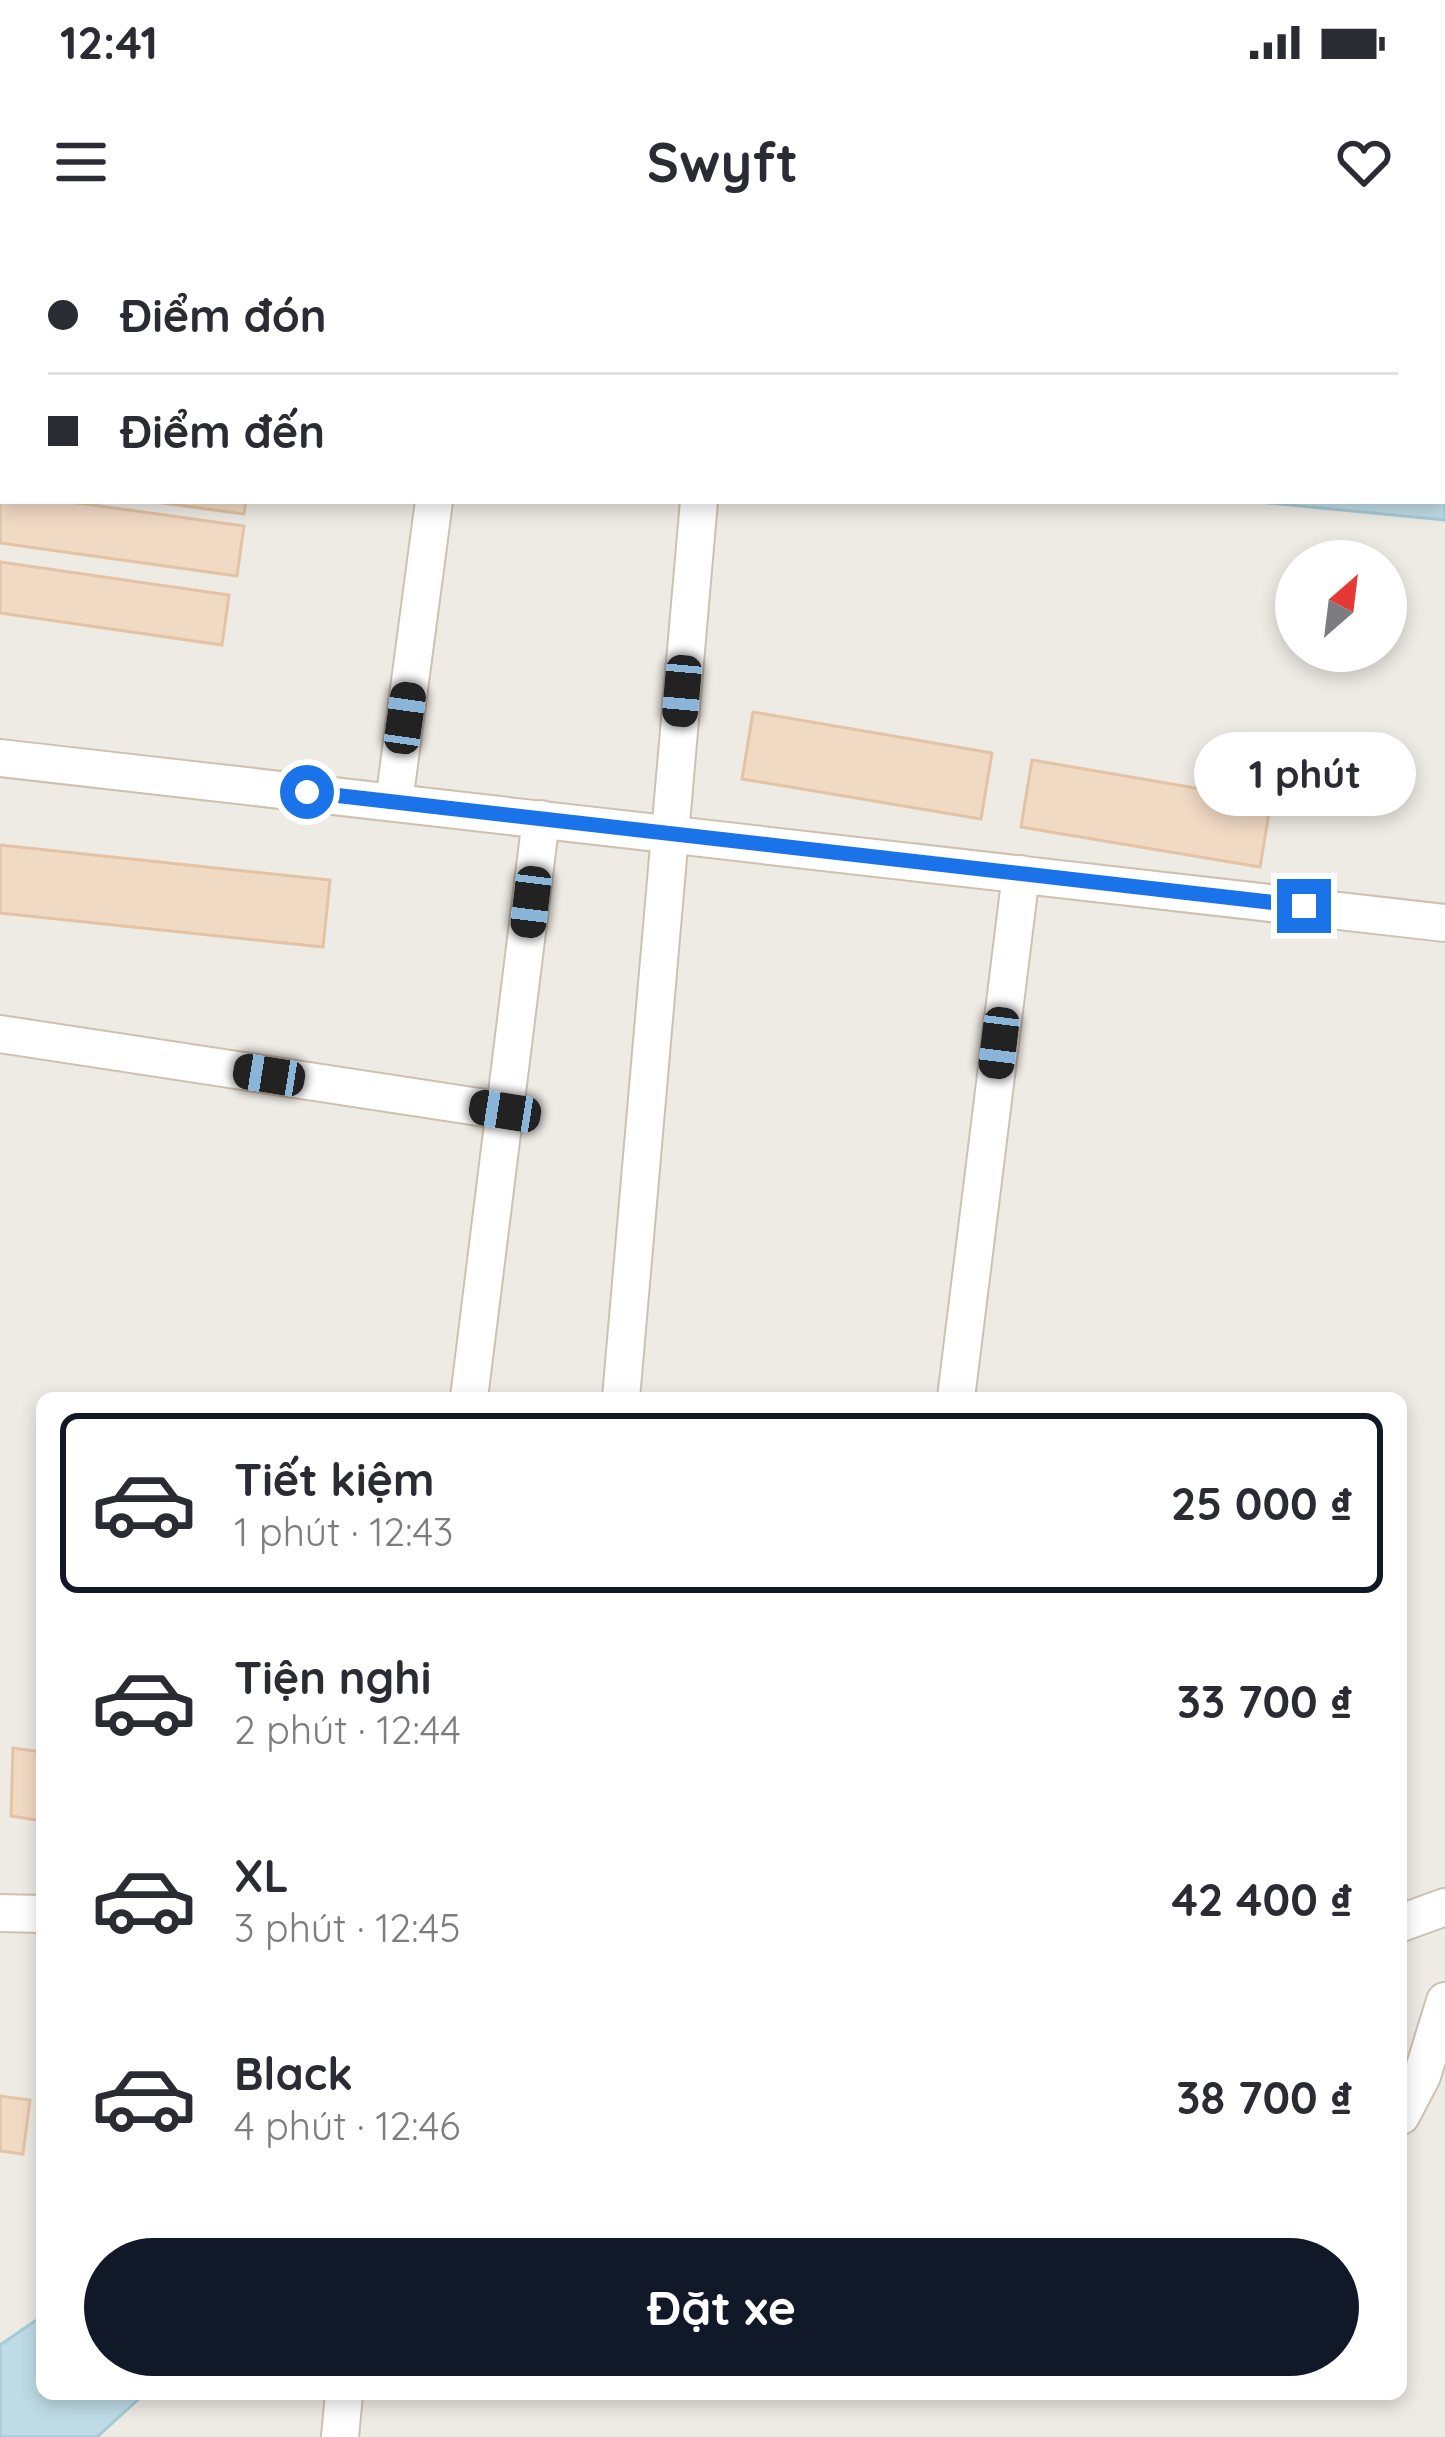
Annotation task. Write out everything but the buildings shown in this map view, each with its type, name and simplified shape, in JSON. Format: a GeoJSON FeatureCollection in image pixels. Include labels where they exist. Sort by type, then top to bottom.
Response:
{"type":"FeatureCollection","features":[{"type":"Feature","properties":{"kind":"lane"},"geometry":{"type":"LineString","coordinates":[[394,802],[434,504]]}},
{"type":"Feature","properties":{"kind":"lane"},"geometry":{"type":"LineString","coordinates":[[622,1392],[699,504]]}},
{"type":"Feature","properties":{"kind":"lane"},"geometry":{"type":"LineString","coordinates":[[0,758],[1445,923]]}},
{"type":"Feature","properties":{"kind":"lane"},"geometry":{"type":"LineString","coordinates":[[470,1392],[541,819]]}},
{"type":"Feature","properties":{"kind":"lane"},"geometry":{"type":"LineString","coordinates":[[957,1392],[1021,874]]}},
{"type":"Feature","properties":{"kind":"lane"},"geometry":{"type":"LineString","coordinates":[[0,1034],[505,1111]]}},
{"type":"Feature","properties":{"kind":"lane"},"geometry":{"type":"LineString","coordinates":[[1407,1921],[1445,1907]]}},
{"type":"Feature","properties":{"kind":"lane"},"geometry":{"type":"LineString","coordinates":[[0,1913],[36,1914]]}},
{"type":"Feature","properties":{"kind":"lane"},"geometry":{"type":"LineString","coordinates":[[1407,2105],[1422,2076],[1445,2001]]}},
{"type":"Feature","properties":{"kind":"lane"},"geometry":{"type":"LineString","coordinates":[[340,2437],[343,2400]]}},
{"type":"Feature","properties":{"kind":"shaded area"},"geometry":{"type":"Polygon","coordinates":[[[0,504],[1445,504],[1445,2437],[0,2437],[0,504]]]}},
{"type":"Feature","properties":{"kind":"water"},"geometry":{"type":"Polygon","coordinates":[[[1280,504],[1445,504],[1445,520],[1280,504]]]}},
{"type":"Feature","properties":{"kind":"water"},"geometry":{"type":"Polygon","coordinates":[[[36,2320],[36,2400],[137,2400],[97,2437],[0,2437],[0,2345],[36,2320]]]}},
{"type":"Feature","properties":{"kind":"route"},"geometry":{"type":"LineString","coordinates":[[307,792],[1304,906]]}}]}
